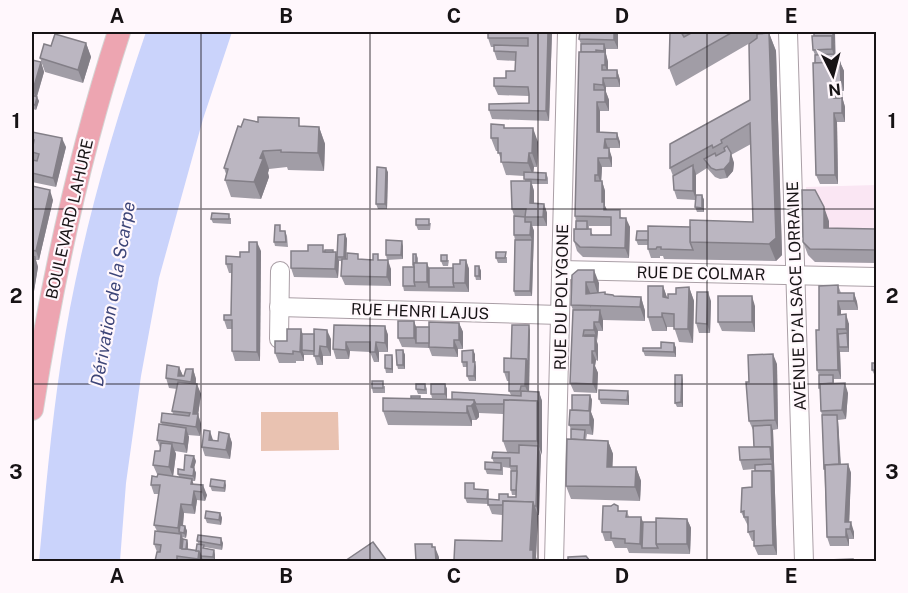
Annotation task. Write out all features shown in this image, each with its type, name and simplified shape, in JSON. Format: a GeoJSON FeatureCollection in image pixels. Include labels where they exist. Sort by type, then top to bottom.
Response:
{"type":"FeatureCollection","features":[{"type":"Feature","properties":{"kind":"main road","name":"BOULEVARD LAHURE"},"geometry":{"type":"LineString","coordinates":[[32,409],[43,336],[69,209],[91,124],[119,32]]}},
{"type":"Feature","properties":{"kind":"street","name":"RUE DU POLYGONE"},"geometry":{"type":"LineString","coordinates":[[554,561],[567,32]]}},
{"type":"Feature","properties":{"kind":"street","name":"AVENUE D'ALSACE LORRAINE"},"geometry":{"type":"LineString","coordinates":[[789,32],[804,561]]}},
{"type":"Feature","properties":{"kind":"street","name":"RUE DE COLMAR"},"geometry":{"type":"LineString","coordinates":[[561,270],[876,278]]}},
{"type":"Feature","properties":{"kind":"street"},"geometry":{"type":"LineString","coordinates":[[279,271],[279,339]]}},
{"type":"Feature","properties":{"kind":"street","name":"RUE HENRI LAJUS"},"geometry":{"type":"LineString","coordinates":[[279,307],[560,315]]}},
{"type":"Feature","properties":{"kind":"shaded area"},"geometry":{"type":"Polygon","coordinates":[[[876,185],[876,263],[815,262],[808,255],[806,187],[876,185]]]}},
{"type":"Feature","properties":{"kind":"shaded area"},"geometry":{"type":"Polygon","coordinates":[[[261,412],[338,412],[339,450],[261,451],[261,412]]]}},
{"type":"Feature","properties":{"kind":"water","name":"Dérivation de la Scarpe"},"geometry":{"type":"Polygon","coordinates":[[[146,32],[232,32],[203,119],[159,278],[141,376],[126,483],[120,561],[39,561],[55,403],[70,308],[103,168],[146,32]]]}},
{"type":"Feature","properties":{"kind":"building"},"geometry":{"type":"Polygon","coordinates":[[[488,32],[548,32],[546,111],[489,110],[489,104],[529,103],[529,94],[528,87],[494,86],[494,78],[506,78],[506,71],[515,71],[516,52],[494,51],[494,45],[528,46],[528,38],[488,38],[488,32]]]}},
{"type":"Feature","properties":{"kind":"building"},"geometry":{"type":"Polygon","coordinates":[[[580,32],[614,32],[614,40],[579,39],[580,32]]]}},
{"type":"Feature","properties":{"kind":"building"},"geometry":{"type":"Polygon","coordinates":[[[670,32],[681,32],[684,37],[693,32],[733,32],[669,68],[670,32]]]}},
{"type":"Feature","properties":{"kind":"building"},"geometry":{"type":"Polygon","coordinates":[[[814,32],[833,32],[833,41],[832,36],[814,36],[814,32]]]}},
{"type":"Feature","properties":{"kind":"building"},"geometry":{"type":"Polygon","coordinates":[[[769,33],[776,238],[769,244],[690,242],[690,220],[753,222],[750,123],[721,140],[722,143],[713,148],[712,145],[670,168],[670,144],[750,100],[749,44],[757,38],[757,34],[769,33]]]}},
{"type":"Feature","properties":{"kind":"building"},"geometry":{"type":"Polygon","coordinates":[[[55,34],[86,43],[78,70],[40,58],[44,44],[51,46],[55,34]]]}},
{"type":"Feature","properties":{"kind":"building"},"geometry":{"type":"Polygon","coordinates":[[[812,36],[832,36],[832,49],[813,50],[812,36]]]}},
{"type":"Feature","properties":{"kind":"building"},"geometry":{"type":"Polygon","coordinates":[[[581,44],[604,44],[604,51],[581,52],[581,44]]]}},
{"type":"Feature","properties":{"kind":"building"},"geometry":{"type":"Polygon","coordinates":[[[579,52],[605,52],[605,65],[602,65],[602,70],[617,70],[617,78],[603,78],[603,85],[594,84],[594,90],[605,90],[605,102],[597,102],[597,132],[617,133],[617,139],[605,139],[604,148],[609,148],[609,158],[598,158],[598,175],[595,175],[595,181],[602,181],[604,210],[620,210],[620,218],[626,218],[625,248],[580,247],[574,241],[574,229],[591,229],[591,235],[611,235],[611,217],[575,216],[579,52]]]}},
{"type":"Feature","properties":{"kind":"building"},"geometry":{"type":"Polygon","coordinates":[[[834,54],[834,62],[815,63],[815,55],[834,54]]]}},
{"type":"Feature","properties":{"kind":"building"},"geometry":{"type":"Polygon","coordinates":[[[32,60],[41,62],[33,90],[32,89],[32,60]]]}},
{"type":"Feature","properties":{"kind":"building"},"geometry":{"type":"Polygon","coordinates":[[[840,62],[841,82],[834,82],[834,98],[842,98],[842,113],[834,113],[835,175],[816,175],[813,63],[840,62]]]}},
{"type":"Feature","properties":{"kind":"building"},"geometry":{"type":"Polygon","coordinates":[[[835,87],[841,87],[841,98],[835,98],[835,87]]]}},
{"type":"Feature","properties":{"kind":"building"},"geometry":{"type":"Polygon","coordinates":[[[32,95],[37,97],[35,105],[32,104],[32,95]]]}},
{"type":"Feature","properties":{"kind":"building"},"geometry":{"type":"Polygon","coordinates":[[[258,117],[299,118],[299,126],[319,127],[318,153],[263,151],[260,158],[263,159],[254,182],[225,180],[228,169],[224,168],[238,126],[241,127],[244,119],[258,122],[258,117]]]}},
{"type":"Feature","properties":{"kind":"building"},"geometry":{"type":"Polygon","coordinates":[[[491,124],[504,125],[504,128],[533,128],[532,153],[529,153],[528,163],[501,162],[501,153],[498,153],[498,138],[491,138],[491,124]]]}},
{"type":"Feature","properties":{"kind":"building"},"geometry":{"type":"Polygon","coordinates":[[[32,132],[62,138],[53,178],[32,173],[32,160],[37,161],[39,154],[32,152],[34,140],[32,132]]]}},
{"type":"Feature","properties":{"kind":"building"},"geometry":{"type":"Polygon","coordinates":[[[727,146],[731,153],[730,162],[724,169],[711,168],[704,159],[725,151],[724,148],[727,146]]]}},
{"type":"Feature","properties":{"kind":"building"},"geometry":{"type":"Polygon","coordinates":[[[693,165],[693,191],[674,190],[673,176],[693,165]]]}},
{"type":"Feature","properties":{"kind":"building"},"geometry":{"type":"Polygon","coordinates":[[[377,167],[386,168],[385,204],[376,204],[377,167]]]}},
{"type":"Feature","properties":{"kind":"building"},"geometry":{"type":"Polygon","coordinates":[[[524,172],[546,173],[546,180],[524,179],[524,172]]]}},
{"type":"Feature","properties":{"kind":"building"},"geometry":{"type":"Polygon","coordinates":[[[511,181],[531,181],[530,203],[544,204],[543,217],[525,217],[526,209],[512,209],[511,181]]]}},
{"type":"Feature","properties":{"kind":"building"},"geometry":{"type":"Polygon","coordinates":[[[32,186],[50,190],[36,251],[32,250],[32,186]]]}},
{"type":"Feature","properties":{"kind":"building"},"geometry":{"type":"Polygon","coordinates":[[[802,190],[815,190],[824,207],[824,228],[876,229],[876,250],[810,249],[803,242],[802,190]]]}},
{"type":"Feature","properties":{"kind":"building"},"geometry":{"type":"Polygon","coordinates":[[[696,195],[702,195],[702,208],[695,207],[696,195]]]}},
{"type":"Feature","properties":{"kind":"building"},"geometry":{"type":"Polygon","coordinates":[[[212,213],[229,214],[229,219],[211,219],[212,213]]]}},
{"type":"Feature","properties":{"kind":"building"},"geometry":{"type":"Polygon","coordinates":[[[514,216],[525,217],[525,222],[531,222],[530,235],[514,235],[514,216]]]}},
{"type":"Feature","properties":{"kind":"building"},"geometry":{"type":"Polygon","coordinates":[[[416,219],[429,219],[429,225],[416,225],[416,219]]]}},
{"type":"Feature","properties":{"kind":"building"},"geometry":{"type":"Polygon","coordinates":[[[576,221],[587,221],[587,229],[576,229],[576,221]]]}},
{"type":"Feature","properties":{"kind":"building"},"geometry":{"type":"Polygon","coordinates":[[[275,225],[280,225],[280,231],[285,231],[286,242],[274,242],[275,225]]]}},
{"type":"Feature","properties":{"kind":"building"},"geometry":{"type":"Polygon","coordinates":[[[648,226],[690,227],[690,242],[693,250],[661,249],[661,247],[648,249],[648,226]]]}},
{"type":"Feature","properties":{"kind":"building"},"geometry":{"type":"Polygon","coordinates":[[[637,231],[648,231],[648,240],[636,240],[637,231]]]}},
{"type":"Feature","properties":{"kind":"building"},"geometry":{"type":"Polygon","coordinates":[[[345,234],[344,257],[337,257],[338,235],[345,234]]]}},
{"type":"Feature","properties":{"kind":"building"},"geometry":{"type":"Polygon","coordinates":[[[386,240],[402,241],[401,255],[386,255],[386,240]]]}},
{"type":"Feature","properties":{"kind":"building"},"geometry":{"type":"Polygon","coordinates":[[[515,240],[532,240],[530,291],[514,291],[515,240]]]}},
{"type":"Feature","properties":{"kind":"building"},"geometry":{"type":"Polygon","coordinates":[[[249,242],[257,242],[257,352],[232,351],[232,320],[224,320],[224,315],[231,315],[232,264],[226,264],[226,256],[240,257],[240,252],[249,252],[249,242]]]}},
{"type":"Feature","properties":{"kind":"building"},"geometry":{"type":"Polygon","coordinates":[[[308,245],[323,245],[323,252],[336,252],[335,269],[291,268],[291,251],[308,251],[308,245]]]}},
{"type":"Feature","properties":{"kind":"building"},"geometry":{"type":"Polygon","coordinates":[[[496,252],[506,252],[505,258],[496,258],[496,252]]]}},
{"type":"Feature","properties":{"kind":"building"},"geometry":{"type":"Polygon","coordinates":[[[347,253],[358,254],[358,259],[373,260],[373,254],[378,254],[378,260],[388,260],[387,277],[341,276],[342,259],[347,259],[347,253]]]}},
{"type":"Feature","properties":{"kind":"building"},"geometry":{"type":"Polygon","coordinates":[[[413,254],[416,254],[414,265],[413,265],[413,254]]]}},
{"type":"Feature","properties":{"kind":"building"},"geometry":{"type":"Polygon","coordinates":[[[441,255],[447,255],[447,261],[441,261],[441,255]]]}},
{"type":"Feature","properties":{"kind":"building"},"geometry":{"type":"Polygon","coordinates":[[[32,256],[35,257],[32,275],[32,256]]]}},
{"type":"Feature","properties":{"kind":"building"},"geometry":{"type":"Polygon","coordinates":[[[460,260],[466,260],[465,283],[453,283],[453,264],[460,264],[460,260]]]}},
{"type":"Feature","properties":{"kind":"building"},"geometry":{"type":"Polygon","coordinates":[[[414,263],[427,263],[427,282],[414,282],[414,263]]]}},
{"type":"Feature","properties":{"kind":"building"},"geometry":{"type":"Polygon","coordinates":[[[475,266],[479,266],[479,276],[475,276],[475,266]]]}},
{"type":"Feature","properties":{"kind":"building"},"geometry":{"type":"Polygon","coordinates":[[[403,267],[414,267],[415,286],[403,286],[403,267]]]}},
{"type":"Feature","properties":{"kind":"building"},"geometry":{"type":"Polygon","coordinates":[[[429,268],[453,268],[454,287],[429,287],[429,268]]]}},
{"type":"Feature","properties":{"kind":"building"},"geometry":{"type":"Polygon","coordinates":[[[578,270],[594,270],[594,282],[586,282],[586,294],[605,292],[605,294],[614,296],[641,297],[640,307],[571,305],[572,275],[578,270]]]}},
{"type":"Feature","properties":{"kind":"building"},"geometry":{"type":"Polygon","coordinates":[[[838,285],[838,293],[854,293],[854,301],[838,301],[838,315],[846,314],[846,329],[837,329],[838,370],[817,370],[816,330],[819,330],[819,286],[838,285]]]}},
{"type":"Feature","properties":{"kind":"building"},"geometry":{"type":"Polygon","coordinates":[[[648,286],[663,286],[663,297],[668,298],[668,294],[676,294],[676,288],[689,287],[688,329],[674,329],[674,314],[662,313],[662,317],[648,317],[648,286]]]}},
{"type":"Feature","properties":{"kind":"building"},"geometry":{"type":"Polygon","coordinates":[[[697,292],[708,292],[707,324],[696,323],[697,292]]]}},
{"type":"Feature","properties":{"kind":"building"},"geometry":{"type":"Polygon","coordinates":[[[718,296],[752,296],[752,322],[718,322],[718,296]]]}},
{"type":"Feature","properties":{"kind":"building"},"geometry":{"type":"Polygon","coordinates":[[[573,310],[600,310],[599,322],[594,322],[594,330],[584,330],[583,336],[595,336],[595,351],[592,351],[593,384],[570,383],[573,310]]]}},
{"type":"Feature","properties":{"kind":"building"},"geometry":{"type":"Polygon","coordinates":[[[398,321],[414,321],[414,338],[398,338],[398,321]]]}},
{"type":"Feature","properties":{"kind":"building"},"geometry":{"type":"Polygon","coordinates":[[[429,322],[459,323],[459,340],[454,340],[454,348],[429,347],[429,322]]]}},
{"type":"Feature","properties":{"kind":"building"},"geometry":{"type":"Polygon","coordinates":[[[334,325],[385,326],[385,343],[376,342],[375,352],[370,352],[370,342],[346,342],[346,350],[333,349],[334,325]]]}},
{"type":"Feature","properties":{"kind":"building"},"geometry":{"type":"Polygon","coordinates":[[[512,325],[529,325],[528,364],[526,359],[511,359],[512,325]]]}},
{"type":"Feature","properties":{"kind":"building"},"geometry":{"type":"Polygon","coordinates":[[[416,327],[429,327],[429,343],[416,343],[416,327]]]}},
{"type":"Feature","properties":{"kind":"building"},"geometry":{"type":"Polygon","coordinates":[[[287,329],[301,329],[300,352],[275,353],[275,341],[287,341],[287,329]]]}},
{"type":"Feature","properties":{"kind":"building"},"geometry":{"type":"Polygon","coordinates":[[[314,329],[327,330],[327,347],[320,346],[319,356],[314,356],[314,329]]]}},
{"type":"Feature","properties":{"kind":"building"},"geometry":{"type":"Polygon","coordinates":[[[847,333],[848,347],[839,347],[838,334],[847,333]]]}},
{"type":"Feature","properties":{"kind":"building"},"geometry":{"type":"Polygon","coordinates":[[[302,334],[314,334],[314,351],[302,350],[302,334]]]}},
{"type":"Feature","properties":{"kind":"building"},"geometry":{"type":"Polygon","coordinates":[[[661,342],[674,343],[674,352],[643,351],[643,348],[661,348],[661,342]]]}},
{"type":"Feature","properties":{"kind":"building"},"geometry":{"type":"Polygon","coordinates":[[[396,350],[403,350],[403,365],[397,365],[396,350]]]}},
{"type":"Feature","properties":{"kind":"building"},"geometry":{"type":"Polygon","coordinates":[[[473,350],[474,376],[467,376],[467,362],[462,362],[462,351],[473,350]]]}},
{"type":"Feature","properties":{"kind":"building"},"geometry":{"type":"Polygon","coordinates":[[[773,354],[775,420],[749,421],[746,382],[749,382],[748,355],[773,354]]]}},
{"type":"Feature","properties":{"kind":"building"},"geometry":{"type":"Polygon","coordinates":[[[385,355],[392,355],[392,369],[385,368],[385,355]]]}},
{"type":"Feature","properties":{"kind":"building"},"geometry":{"type":"Polygon","coordinates":[[[504,358],[526,359],[525,386],[521,386],[520,391],[509,391],[509,372],[504,372],[504,358]]]}},
{"type":"Feature","properties":{"kind":"building"},"geometry":{"type":"Polygon","coordinates":[[[872,363],[876,363],[876,370],[872,370],[872,363]]]}},
{"type":"Feature","properties":{"kind":"building"},"geometry":{"type":"Polygon","coordinates":[[[167,365],[179,367],[178,376],[184,376],[186,369],[193,369],[191,382],[166,378],[167,365]]]}},
{"type":"Feature","properties":{"kind":"building"},"geometry":{"type":"Polygon","coordinates":[[[675,375],[682,375],[681,402],[675,403],[675,375]]]}},
{"type":"Feature","properties":{"kind":"building"},"geometry":{"type":"Polygon","coordinates":[[[819,375],[833,375],[833,383],[820,384],[819,388],[819,375]]]}},
{"type":"Feature","properties":{"kind":"building"},"geometry":{"type":"Polygon","coordinates":[[[372,381],[383,381],[383,388],[372,388],[372,381]]]}},
{"type":"Feature","properties":{"kind":"building"},"geometry":{"type":"Polygon","coordinates":[[[178,382],[197,384],[193,414],[198,414],[196,427],[161,422],[162,413],[189,416],[190,413],[172,411],[178,382]]]}},
{"type":"Feature","properties":{"kind":"building"},"geometry":{"type":"Polygon","coordinates":[[[845,383],[842,410],[821,411],[820,384],[845,383]]]}},
{"type":"Feature","properties":{"kind":"building"},"geometry":{"type":"Polygon","coordinates":[[[416,384],[425,384],[425,390],[416,389],[416,384]]]}},
{"type":"Feature","properties":{"kind":"building"},"geometry":{"type":"Polygon","coordinates":[[[431,384],[445,384],[445,394],[431,394],[431,384]]]}},
{"type":"Feature","properties":{"kind":"building"},"geometry":{"type":"Polygon","coordinates":[[[599,390],[628,391],[627,400],[599,399],[599,390]]]}},
{"type":"Feature","properties":{"kind":"building"},"geometry":{"type":"Polygon","coordinates":[[[521,391],[539,392],[539,405],[537,401],[504,400],[504,404],[476,404],[474,400],[452,399],[452,392],[521,396],[521,391]]]}},
{"type":"Feature","properties":{"kind":"building"},"geometry":{"type":"Polygon","coordinates":[[[572,395],[590,395],[589,411],[572,410],[572,395]]]}},
{"type":"Feature","properties":{"kind":"building"},"geometry":{"type":"Polygon","coordinates":[[[383,398],[474,400],[474,403],[467,406],[467,413],[383,411],[383,398]]]}},
{"type":"Feature","properties":{"kind":"building"},"geometry":{"type":"Polygon","coordinates":[[[504,400],[537,401],[537,441],[503,441],[504,400]]]}},
{"type":"Feature","properties":{"kind":"building"},"geometry":{"type":"Polygon","coordinates":[[[570,410],[590,411],[590,425],[569,425],[570,410]]]}},
{"type":"Feature","properties":{"kind":"building"},"geometry":{"type":"Polygon","coordinates":[[[822,415],[837,415],[839,464],[825,465],[825,469],[824,469],[822,415]]]}},
{"type":"Feature","properties":{"kind":"building"},"geometry":{"type":"Polygon","coordinates":[[[159,424],[186,428],[184,444],[157,440],[159,424]]]}},
{"type":"Feature","properties":{"kind":"building"},"geometry":{"type":"Polygon","coordinates":[[[771,425],[772,451],[770,447],[754,447],[753,426],[771,425]]]}},
{"type":"Feature","properties":{"kind":"building"},"geometry":{"type":"Polygon","coordinates":[[[571,429],[585,430],[584,440],[571,439],[571,429]]]}},
{"type":"Feature","properties":{"kind":"building"},"geometry":{"type":"Polygon","coordinates":[[[204,430],[210,431],[209,440],[218,441],[219,432],[229,434],[226,450],[202,447],[204,430]]]}},
{"type":"Feature","properties":{"kind":"building"},"geometry":{"type":"Polygon","coordinates":[[[567,439],[608,441],[607,467],[636,467],[635,487],[566,486],[567,439]]]}},
{"type":"Feature","properties":{"kind":"building"},"geometry":{"type":"Polygon","coordinates":[[[161,443],[172,444],[169,467],[153,465],[155,451],[160,451],[161,443]]]}},
{"type":"Feature","properties":{"kind":"building"},"geometry":{"type":"Polygon","coordinates":[[[519,445],[538,446],[536,506],[533,502],[503,501],[503,505],[488,505],[488,499],[499,500],[499,494],[516,497],[517,466],[510,466],[510,458],[492,458],[493,452],[519,453],[519,445]]]}},
{"type":"Feature","properties":{"kind":"building"},"geometry":{"type":"Polygon","coordinates":[[[739,447],[770,447],[771,459],[740,460],[739,447]]]}},
{"type":"Feature","properties":{"kind":"building"},"geometry":{"type":"Polygon","coordinates":[[[185,455],[194,456],[191,467],[194,468],[193,476],[178,474],[178,469],[184,470],[185,455]]]}},
{"type":"Feature","properties":{"kind":"building"},"geometry":{"type":"Polygon","coordinates":[[[485,462],[501,463],[501,470],[485,469],[485,462]]]}},
{"type":"Feature","properties":{"kind":"building"},"geometry":{"type":"Polygon","coordinates":[[[772,464],[773,476],[771,471],[755,471],[755,465],[772,464]]]}},
{"type":"Feature","properties":{"kind":"building"},"geometry":{"type":"Polygon","coordinates":[[[848,464],[845,522],[851,522],[850,529],[846,529],[846,537],[827,537],[825,465],[848,464]]]}},
{"type":"Feature","properties":{"kind":"building"},"geometry":{"type":"Polygon","coordinates":[[[511,471],[517,471],[516,490],[511,490],[511,471]]]}},
{"type":"Feature","properties":{"kind":"building"},"geometry":{"type":"Polygon","coordinates":[[[752,471],[771,471],[773,545],[754,546],[754,531],[748,532],[748,517],[744,517],[744,511],[741,512],[742,488],[752,487],[752,471]]]}},
{"type":"Feature","properties":{"kind":"building"},"geometry":{"type":"Polygon","coordinates":[[[158,474],[192,479],[191,484],[203,485],[202,492],[194,491],[192,505],[181,504],[178,528],[154,525],[160,485],[151,485],[152,476],[157,477],[158,474]]]}},
{"type":"Feature","properties":{"kind":"building"},"geometry":{"type":"Polygon","coordinates":[[[211,479],[225,481],[224,488],[210,486],[211,479]]]}},
{"type":"Feature","properties":{"kind":"building"},"geometry":{"type":"Polygon","coordinates":[[[465,483],[474,483],[474,489],[488,490],[487,499],[465,498],[465,483]]]}},
{"type":"Feature","properties":{"kind":"building"},"geometry":{"type":"Polygon","coordinates":[[[503,501],[533,502],[530,550],[533,550],[533,561],[454,560],[455,540],[502,541],[503,501]]]}},
{"type":"Feature","properties":{"kind":"building"},"geometry":{"type":"Polygon","coordinates":[[[614,504],[618,506],[618,511],[627,511],[626,517],[641,517],[640,544],[625,543],[625,539],[611,538],[611,532],[602,532],[603,506],[614,504]]]}},
{"type":"Feature","properties":{"kind":"building"},"geometry":{"type":"Polygon","coordinates":[[[206,511],[220,513],[219,520],[205,518],[206,511]]]}},
{"type":"Feature","properties":{"kind":"building"},"geometry":{"type":"Polygon","coordinates":[[[656,518],[687,519],[687,544],[656,544],[656,518]]]}},
{"type":"Feature","properties":{"kind":"building"},"geometry":{"type":"Polygon","coordinates":[[[643,522],[656,522],[658,548],[642,548],[643,522]]]}},
{"type":"Feature","properties":{"kind":"building"},"geometry":{"type":"Polygon","coordinates":[[[180,525],[185,526],[184,533],[179,532],[180,525]]]}},
{"type":"Feature","properties":{"kind":"building"},"geometry":{"type":"Polygon","coordinates":[[[155,531],[181,534],[180,548],[199,551],[198,559],[177,556],[177,561],[155,561],[161,545],[154,544],[155,531]]]}},
{"type":"Feature","properties":{"kind":"building"},"geometry":{"type":"Polygon","coordinates":[[[198,535],[221,538],[221,545],[197,541],[198,535]]]}},
{"type":"Feature","properties":{"kind":"building"},"geometry":{"type":"Polygon","coordinates":[[[183,539],[187,540],[186,549],[182,549],[183,539]]]}},
{"type":"Feature","properties":{"kind":"building"},"geometry":{"type":"Polygon","coordinates":[[[373,542],[387,561],[345,561],[373,542]]]}},
{"type":"Feature","properties":{"kind":"building"},"geometry":{"type":"Polygon","coordinates":[[[197,544],[214,550],[213,557],[201,556],[199,551],[196,551],[197,544]]]}},
{"type":"Feature","properties":{"kind":"building"},"geometry":{"type":"Polygon","coordinates":[[[415,544],[432,544],[432,547],[435,547],[436,561],[416,561],[415,544]]]}},
{"type":"Feature","properties":{"kind":"building"},"geometry":{"type":"Polygon","coordinates":[[[586,556],[590,561],[568,561],[568,557],[586,556]]]}},
{"type":"Feature","properties":{"kind":"building"},"geometry":{"type":"Polygon","coordinates":[[[853,559],[853,561],[828,561],[828,560],[853,559]]]}}]}
